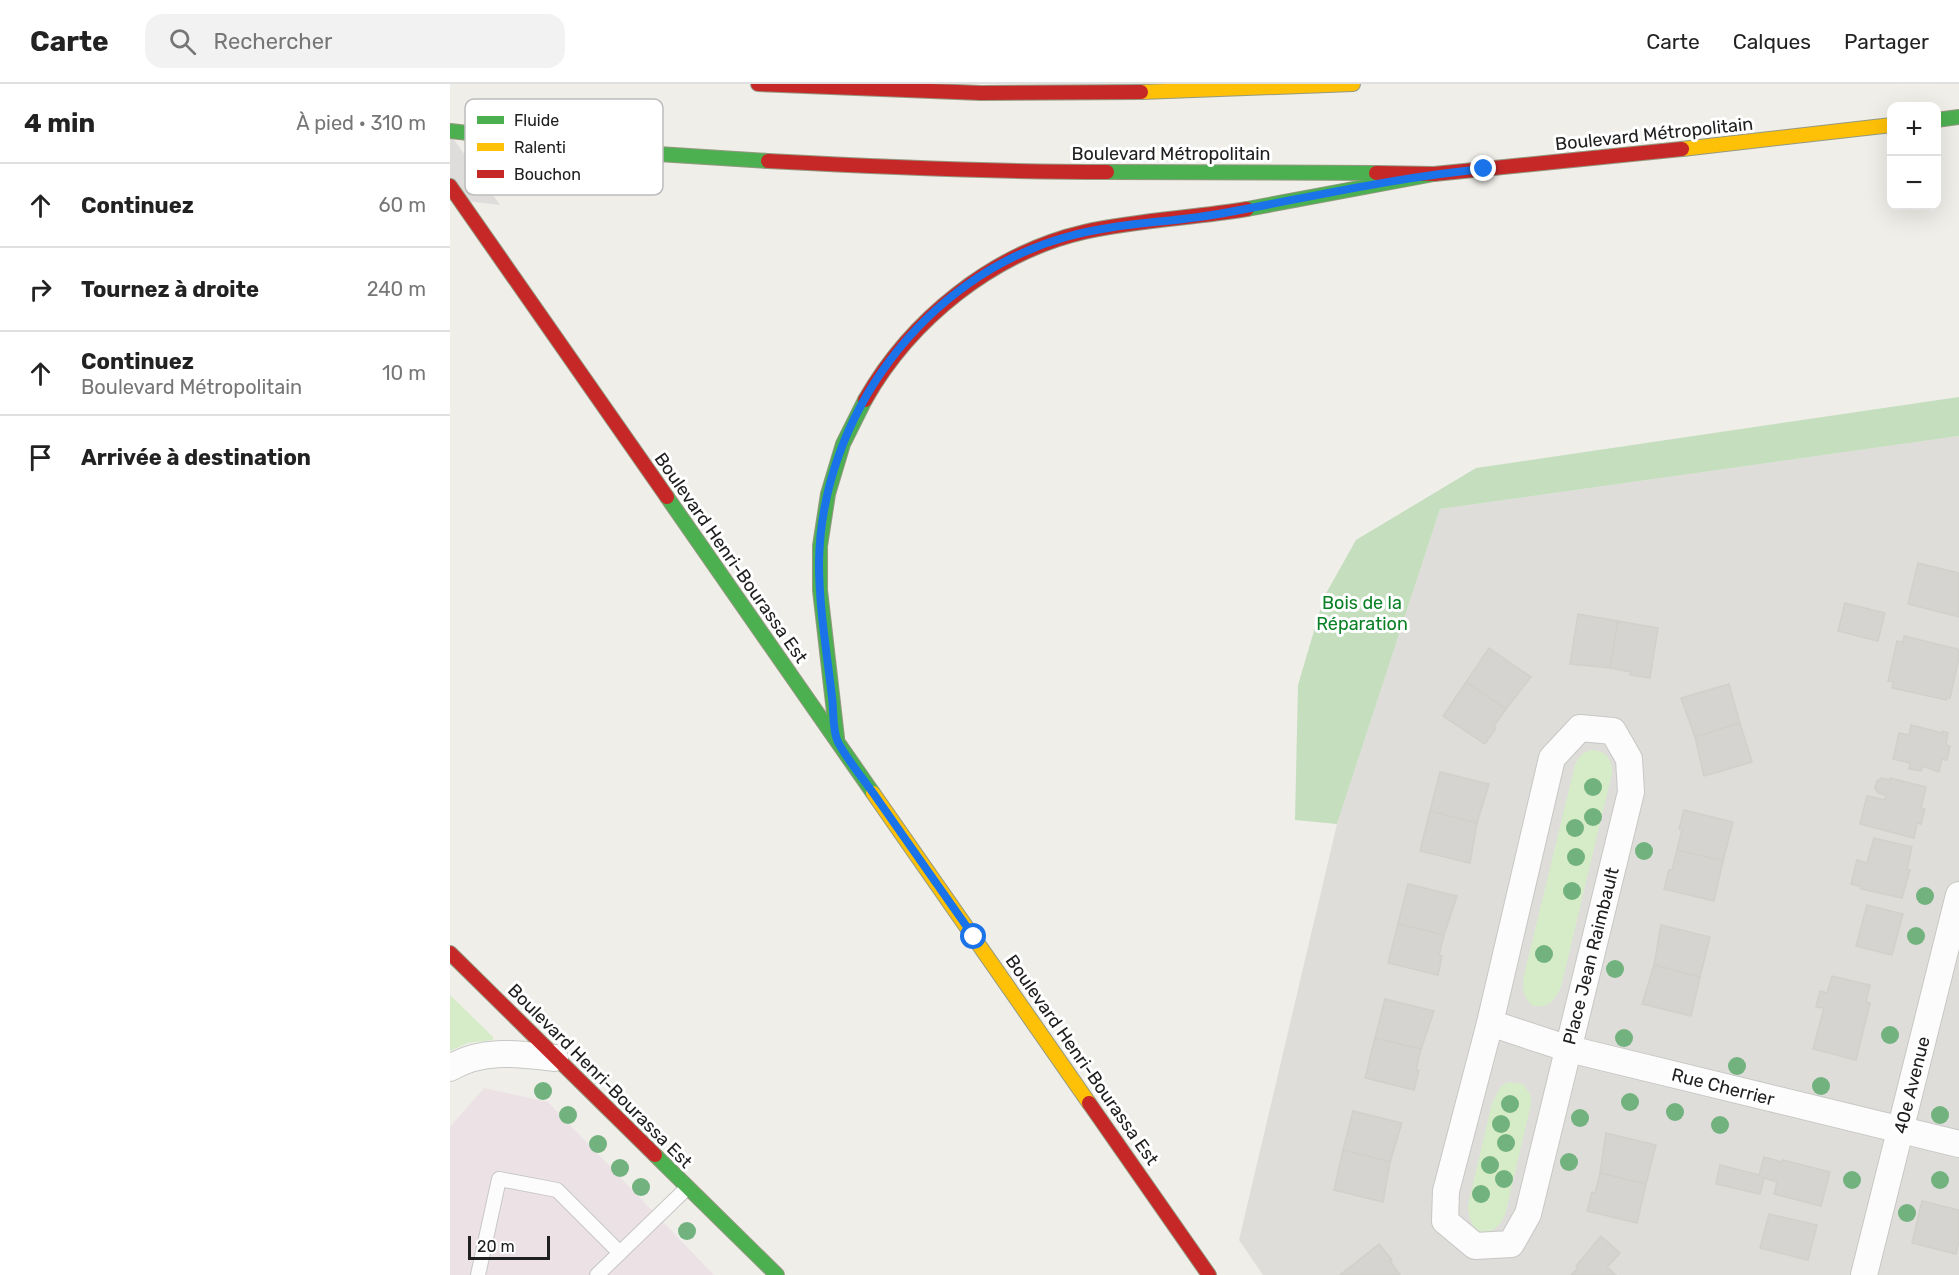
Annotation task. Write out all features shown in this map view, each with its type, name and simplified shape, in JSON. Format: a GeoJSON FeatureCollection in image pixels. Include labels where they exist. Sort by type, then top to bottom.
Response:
{"type":"FeatureCollection","features":[{"type":"Feature","properties":{"kind":"main road"},"geometry":{"type":"LineString","coordinates":[[758,84],[883,90],[1073,92],[1230,90],[1353,84]]}},
{"type":"Feature","properties":{"kind":"main road"},"geometry":{"type":"LineString","coordinates":[[1941,119],[1959,117]]}},
{"type":"Feature","properties":{"kind":"main road","name":"Boulevard Métropolitain"},"geometry":{"type":"LineString","coordinates":[[663,154],[895,168],[1051,172],[1209,171],[1434,174],[1887,126]]}},
{"type":"Feature","properties":{"kind":"main road","name":"Boulevard Métropolitain"},"geometry":{"type":"LineString","coordinates":[[450,131],[465,133]]}},
{"type":"Feature","properties":{"kind":"main road"},"geometry":{"type":"LineString","coordinates":[[837,740],[820,591],[819,546],[828,494],[842,444],[864,398],[897,351],[930,316],[983,274],[1008,260],[1063,238],[1131,223],[1213,215],[1434,174]]}},
{"type":"Feature","properties":{"kind":"main road","name":"Boulevard Henri-Bourassa Est"},"geometry":{"type":"LineString","coordinates":[[450,186],[1209,1275]]}},
{"type":"Feature","properties":{"kind":"main road","name":"Boulevard Henri-Bourassa Est"},"geometry":{"type":"LineString","coordinates":[[450,953],[777,1275]]}},
{"type":"Feature","properties":{"kind":"street","name":"Place Jean Raimbault"},"geometry":{"type":"LineString","coordinates":[[1580,728],[1613,731],[1629,759],[1631,792],[1569,1049],[1527,1214],[1510,1244],[1475,1246],[1445,1221],[1446,1191],[1490,1023],[1552,758],[1580,728]]}},
{"type":"Feature","properties":{"kind":"street","name":"40e Avenue"},"geometry":{"type":"LineString","coordinates":[[1864,1275],[1959,895]]}},
{"type":"Feature","properties":{"kind":"street","name":"Rue Cherrier"},"geometry":{"type":"LineString","coordinates":[[1490,1023],[1569,1049],[1959,1144]]}},
{"type":"Feature","properties":{"kind":"street"},"geometry":{"type":"LineString","coordinates":[[450,1068],[478,1056],[496,1054],[555,1058]]}},
{"type":"Feature","properties":{"kind":"lane"},"geometry":{"type":"LineString","coordinates":[[478,1275],[499,1179],[557,1190],[620,1253]]}},
{"type":"Feature","properties":{"kind":"lane"},"geometry":{"type":"LineString","coordinates":[[597,1275],[687,1188]]}},
{"type":"Feature","properties":{"kind":"shaded area"},"geometry":{"type":"Polygon","coordinates":[[[1959,436],[1959,1275],[1263,1275],[1239,1240],[1337,824],[1440,509],[1959,436]]]}},
{"type":"Feature","properties":{"kind":"shaded area"},"geometry":{"type":"Polygon","coordinates":[[[484,1088],[548,1102],[714,1275],[450,1275],[450,1127],[484,1088]]]}},
{"type":"Feature","properties":{"kind":"green space","name":"Bois de la Réparation"},"geometry":{"type":"Polygon","coordinates":[[[1959,397],[1959,436],[1440,509],[1337,824],[1295,820],[1298,685],[1324,597],[1356,540],[1476,468],[1959,397]]]}},
{"type":"Feature","properties":{"kind":"green space"},"geometry":{"type":"Polygon","coordinates":[[[1594,750],[1608,757],[1612,773],[1561,987],[1547,1005],[1533,1006],[1523,990],[1525,971],[1575,765],[1582,754],[1594,750]]]}},
{"type":"Feature","properties":{"kind":"green space"},"geometry":{"type":"Polygon","coordinates":[[[450,995],[493,1037],[493,1040],[468,1043],[450,1051],[450,995]]]}},
{"type":"Feature","properties":{"kind":"green space"},"geometry":{"type":"Polygon","coordinates":[[[1508,1082],[1523,1084],[1531,1095],[1531,1104],[1505,1215],[1493,1229],[1481,1232],[1472,1223],[1468,1205],[1492,1103],[1501,1086],[1508,1082]]]}},
{"type":"Feature","properties":{"kind":"pier"},"geometry":{"type":"Polygon","coordinates":[[[450,134],[465,155],[465,195],[493,195],[500,205],[450,199],[450,134]]]}},
{"type":"Feature","properties":{"kind":"building"},"geometry":{"type":"Polygon","coordinates":[[[1918,563],[1959,573],[1959,617],[1908,604],[1918,563]]]}},
{"type":"Feature","properties":{"kind":"building"},"geometry":{"type":"Polygon","coordinates":[[[1845,603],[1885,613],[1878,641],[1838,631],[1845,603]]]}},
{"type":"Feature","properties":{"kind":"building"},"geometry":{"type":"Polygon","coordinates":[[[1578,614],[1618,621],[1610,668],[1570,664],[1578,614]]]}},
{"type":"Feature","properties":{"kind":"building"},"geometry":{"type":"Polygon","coordinates":[[[1618,621],[1658,628],[1650,678],[1630,675],[1631,672],[1610,668],[1618,621]]]}},
{"type":"Feature","properties":{"kind":"building"},"geometry":{"type":"Polygon","coordinates":[[[1904,636],[1958,649],[1959,658],[1950,698],[1946,700],[1892,688],[1893,682],[1888,681],[1897,641],[1903,642],[1904,636]]]}},
{"type":"Feature","properties":{"kind":"building"},"geometry":{"type":"Polygon","coordinates":[[[1489,648],[1531,677],[1506,709],[1466,682],[1489,648]]]}},
{"type":"Feature","properties":{"kind":"building"},"geometry":{"type":"Polygon","coordinates":[[[1466,682],[1506,709],[1485,744],[1443,716],[1466,682]]]}},
{"type":"Feature","properties":{"kind":"building"},"geometry":{"type":"Polygon","coordinates":[[[1729,684],[1740,723],[1695,737],[1681,698],[1729,684]]]}},
{"type":"Feature","properties":{"kind":"building"},"geometry":{"type":"Polygon","coordinates":[[[1740,723],[1752,762],[1704,776],[1695,737],[1740,723]]]}},
{"type":"Feature","properties":{"kind":"building"},"geometry":{"type":"Polygon","coordinates":[[[1911,725],[1948,733],[1946,745],[1950,746],[1947,760],[1942,759],[1939,772],[1923,766],[1921,771],[1909,769],[1910,763],[1893,759],[1899,733],[1909,735],[1911,725]]]}},
{"type":"Feature","properties":{"kind":"building"},"geometry":{"type":"Polygon","coordinates":[[[1440,772],[1489,784],[1477,823],[1430,811],[1440,772]]]}},
{"type":"Feature","properties":{"kind":"building"},"geometry":{"type":"Polygon","coordinates":[[[1882,778],[1926,787],[1921,808],[1925,809],[1921,824],[1917,823],[1914,838],[1860,824],[1867,796],[1885,800],[1886,795],[1878,793],[1875,788],[1877,781],[1882,778]]]}},
{"type":"Feature","properties":{"kind":"building"},"geometry":{"type":"Polygon","coordinates":[[[1684,810],[1733,822],[1723,861],[1677,850],[1684,810]]]}},
{"type":"Feature","properties":{"kind":"building"},"geometry":{"type":"Polygon","coordinates":[[[1430,811],[1477,823],[1470,863],[1420,851],[1430,811]]]}},
{"type":"Feature","properties":{"kind":"building"},"geometry":{"type":"Polygon","coordinates":[[[1874,838],[1912,847],[1907,869],[1910,870],[1902,898],[1861,889],[1862,887],[1851,884],[1857,860],[1867,863],[1874,838]]]}},
{"type":"Feature","properties":{"kind":"building"},"geometry":{"type":"Polygon","coordinates":[[[1677,850],[1723,861],[1714,901],[1664,889],[1677,850]]]}},
{"type":"Feature","properties":{"kind":"building"},"geometry":{"type":"Polygon","coordinates":[[[1408,884],[1457,896],[1444,935],[1398,924],[1408,884]]]}},
{"type":"Feature","properties":{"kind":"building"},"geometry":{"type":"Polygon","coordinates":[[[1867,905],[1903,914],[1892,955],[1856,946],[1867,905]]]}},
{"type":"Feature","properties":{"kind":"building"},"geometry":{"type":"Polygon","coordinates":[[[1398,924],[1444,935],[1439,955],[1442,956],[1438,975],[1388,963],[1398,924]]]}},
{"type":"Feature","properties":{"kind":"building"},"geometry":{"type":"Polygon","coordinates":[[[1661,925],[1710,937],[1700,977],[1654,965],[1661,925]]]}},
{"type":"Feature","properties":{"kind":"building"},"geometry":{"type":"Polygon","coordinates":[[[1654,965],[1700,977],[1691,1016],[1642,1004],[1654,965]]]}},
{"type":"Feature","properties":{"kind":"building"},"geometry":{"type":"Polygon","coordinates":[[[1832,976],[1870,985],[1866,1002],[1870,1003],[1856,1060],[1813,1049],[1824,1008],[1816,1007],[1820,991],[1827,993],[1832,976]]]}},
{"type":"Feature","properties":{"kind":"building"},"geometry":{"type":"Polygon","coordinates":[[[1385,999],[1434,1011],[1421,1049],[1375,1038],[1385,999]]]}},
{"type":"Feature","properties":{"kind":"building"},"geometry":{"type":"Polygon","coordinates":[[[1375,1038],[1421,1049],[1414,1090],[1365,1078],[1375,1038]]]}},
{"type":"Feature","properties":{"kind":"building"},"geometry":{"type":"Polygon","coordinates":[[[1353,1111],[1402,1123],[1390,1162],[1343,1150],[1353,1111]]]}},
{"type":"Feature","properties":{"kind":"building"},"geometry":{"type":"Polygon","coordinates":[[[1606,1133],[1656,1145],[1646,1184],[1600,1173],[1606,1133]]]}},
{"type":"Feature","properties":{"kind":"building"},"geometry":{"type":"Polygon","coordinates":[[[1343,1150],[1390,1162],[1383,1202],[1334,1190],[1343,1150]]]}},
{"type":"Feature","properties":{"kind":"building"},"geometry":{"type":"Polygon","coordinates":[[[1764,1157],[1830,1172],[1821,1206],[1774,1194],[1777,1182],[1764,1178],[1760,1194],[1716,1184],[1720,1165],[1759,1175],[1764,1157]]]}},
{"type":"Feature","properties":{"kind":"building"},"geometry":{"type":"Polygon","coordinates":[[[1600,1173],[1646,1184],[1637,1223],[1587,1211],[1600,1173]]]}},
{"type":"Feature","properties":{"kind":"building"},"geometry":{"type":"Polygon","coordinates":[[[1922,1201],[1959,1210],[1959,1241],[1956,1254],[1912,1243],[1922,1201]]]}},
{"type":"Feature","properties":{"kind":"building"},"geometry":{"type":"Polygon","coordinates":[[[1769,1214],[1817,1225],[1808,1260],[1760,1248],[1769,1214]]]}},
{"type":"Feature","properties":{"kind":"building"},"geometry":{"type":"Polygon","coordinates":[[[1601,1236],[1620,1253],[1607,1267],[1616,1275],[1571,1275],[1578,1268],[1576,1266],[1601,1236]]]}},
{"type":"Feature","properties":{"kind":"building"},"geometry":{"type":"Polygon","coordinates":[[[1379,1244],[1400,1275],[1340,1275],[1379,1244]]]}},
{"type":"Feature","properties":{"kind":"traffic: fast"},"geometry":{"type":"LineString","coordinates":[[1941,119],[1959,117]]}},
{"type":"Feature","properties":{"kind":"traffic: fast"},"geometry":{"type":"LineString","coordinates":[[450,131],[465,133]]}},
{"type":"Feature","properties":{"kind":"traffic: fast"},"geometry":{"type":"LineString","coordinates":[[663,154],[768,161]]}},
{"type":"Feature","properties":{"kind":"traffic: fast"},"geometry":{"type":"LineString","coordinates":[[1107,172],[1376,173]]}},
{"type":"Feature","properties":{"kind":"traffic: fast"},"geometry":{"type":"LineString","coordinates":[[1247,209],[1434,174]]}},
{"type":"Feature","properties":{"kind":"traffic: fast"},"geometry":{"type":"LineString","coordinates":[[837,738],[820,590],[820,546],[828,494],[843,444],[865,400]]}},
{"type":"Feature","properties":{"kind":"traffic: fast"},"geometry":{"type":"LineString","coordinates":[[667,497],[873,793]]}},
{"type":"Feature","properties":{"kind":"traffic: fast"},"geometry":{"type":"LineString","coordinates":[[655,1155],[777,1275]]}},
{"type":"Feature","properties":{"kind":"traffic: slow"},"geometry":{"type":"LineString","coordinates":[[1141,92],[1353,84]]}},
{"type":"Feature","properties":{"kind":"traffic: slow"},"geometry":{"type":"LineString","coordinates":[[1682,149],[1887,126]]}},
{"type":"Feature","properties":{"kind":"traffic: slow"},"geometry":{"type":"LineString","coordinates":[[873,793],[1089,1103]]}},
{"type":"Feature","properties":{"kind":"traffic: jam"},"geometry":{"type":"LineString","coordinates":[[758,84],[981,93],[1141,92]]}},
{"type":"Feature","properties":{"kind":"traffic: jam"},"geometry":{"type":"LineString","coordinates":[[1376,173],[1434,174],[1682,149]]}},
{"type":"Feature","properties":{"kind":"traffic: jam"},"geometry":{"type":"LineString","coordinates":[[768,161],[938,169],[1107,172]]}},
{"type":"Feature","properties":{"kind":"traffic: jam"},"geometry":{"type":"LineString","coordinates":[[450,186],[667,497]]}},
{"type":"Feature","properties":{"kind":"traffic: jam"},"geometry":{"type":"LineString","coordinates":[[865,400],[884,370],[931,317],[987,273],[1018,256],[1050,242],[1084,232],[1247,209]]}},
{"type":"Feature","properties":{"kind":"traffic: jam"},"geometry":{"type":"LineString","coordinates":[[450,953],[655,1155]]}},
{"type":"Feature","properties":{"kind":"traffic: jam"},"geometry":{"type":"LineString","coordinates":[[1089,1103],[1209,1275]]}},
{"type":"Feature","properties":{"kind":"route"},"geometry":{"type":"LineString","coordinates":[[974,937],[837,740],[820,591],[819,546],[828,494],[842,444],[852,420],[880,372],[937,309],[983,274],[1008,260],[1063,238],[1131,223],[1213,215],[1434,174],[1484,169]]}}]}
